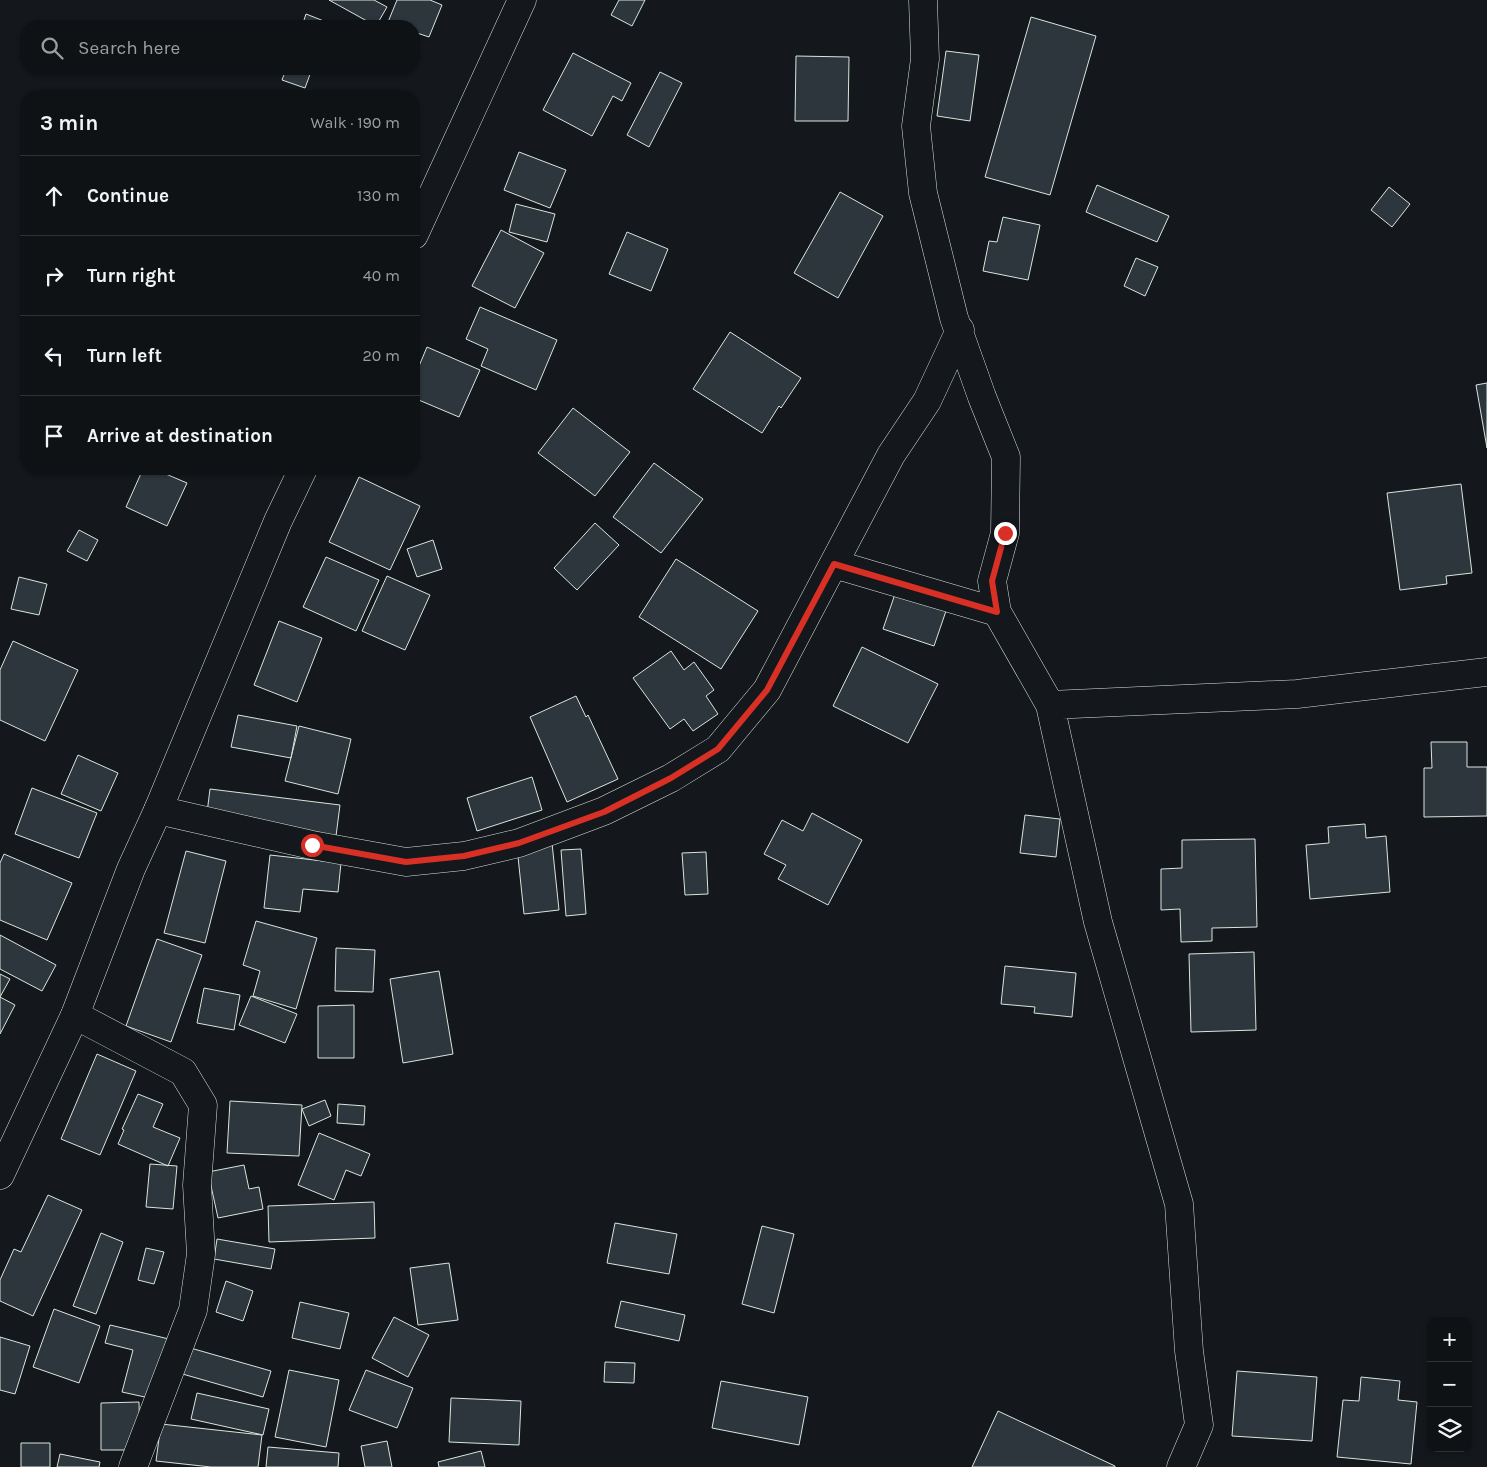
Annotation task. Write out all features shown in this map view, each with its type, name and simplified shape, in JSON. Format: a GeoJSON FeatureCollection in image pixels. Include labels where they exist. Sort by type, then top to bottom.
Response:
{"type":"FeatureCollection","features":[{"type":"Feature","properties":{"kind":"street"},"geometry":{"type":"LineString","coordinates":[[420,221],[522,0]]}},
{"type":"Feature","properties":{"kind":"street"},"geometry":{"type":"LineString","coordinates":[[923,0],[925,59],[916,126],[922,192],[954,318],[1006,457],[1005,533],[992,581],[997,612],[1050,705],[1098,922],[1179,1204],[1189,1351],[1199,1424],[1181,1467]]}},
{"type":"Feature","properties":{"kind":"street"},"geometry":{"type":"LineString","coordinates":[[158,810],[312,845],[406,862],[464,856],[519,843],[604,812],[671,778],[718,749],[767,690],[891,455],[927,401],[960,330]]}},
{"type":"Feature","properties":{"kind":"street"},"geometry":{"type":"LineString","coordinates":[[0,1175],[75,1015],[131,869],[158,810],[278,521],[300,475]]}},
{"type":"Feature","properties":{"kind":"street"},"geometry":{"type":"LineString","coordinates":[[834,564],[997,612]]}},
{"type":"Feature","properties":{"kind":"street"},"geometry":{"type":"LineString","coordinates":[[1050,705],[1297,694],[1487,672]]}},
{"type":"Feature","properties":{"kind":"street"},"geometry":{"type":"LineString","coordinates":[[75,1015],[183,1072],[203,1105],[197,1186],[201,1254],[193,1310],[133,1467]]}},
{"type":"Feature","properties":{"kind":"building"},"geometry":{"type":"Polygon","coordinates":[[[329,0],[374,0],[387,7],[379,20],[365,20],[329,0]]]}},
{"type":"Feature","properties":{"kind":"building"},"geometry":{"type":"Polygon","coordinates":[[[397,0],[430,0],[442,5],[429,37],[420,34],[420,20],[389,20],[397,0]]]}},
{"type":"Feature","properties":{"kind":"building"},"geometry":{"type":"Polygon","coordinates":[[[619,0],[645,0],[632,26],[611,15],[619,0]]]}},
{"type":"Feature","properties":{"kind":"building"},"geometry":{"type":"Polygon","coordinates":[[[306,14],[321,20],[304,20],[306,14]]]}},
{"type":"Feature","properties":{"kind":"building"},"geometry":{"type":"Polygon","coordinates":[[[1031,17],[1096,36],[1050,195],[985,177],[1031,17]]]}},
{"type":"Feature","properties":{"kind":"building"},"geometry":{"type":"Polygon","coordinates":[[[946,51],[979,55],[970,121],[937,116],[946,51]]]}},
{"type":"Feature","properties":{"kind":"building"},"geometry":{"type":"Polygon","coordinates":[[[573,53],[631,83],[622,101],[613,96],[592,136],[543,110],[573,53]]]}},
{"type":"Feature","properties":{"kind":"building"},"geometry":{"type":"Polygon","coordinates":[[[796,56],[849,57],[848,121],[795,121],[796,56]]]}},
{"type":"Feature","properties":{"kind":"building"},"geometry":{"type":"Polygon","coordinates":[[[660,72],[682,83],[649,147],[627,135],[660,72]]]}},
{"type":"Feature","properties":{"kind":"building"},"geometry":{"type":"Polygon","coordinates":[[[284,75],[310,75],[305,88],[282,80],[284,75]]]}},
{"type":"Feature","properties":{"kind":"building"},"geometry":{"type":"Polygon","coordinates":[[[519,152],[566,170],[550,208],[504,190],[519,152]]]}},
{"type":"Feature","properties":{"kind":"building"},"geometry":{"type":"Polygon","coordinates":[[[1097,185],[1169,216],[1157,242],[1086,212],[1097,185]]]}},
{"type":"Feature","properties":{"kind":"building"},"geometry":{"type":"Polygon","coordinates":[[[1389,187],[1410,204],[1392,227],[1371,210],[1389,187]]]}},
{"type":"Feature","properties":{"kind":"building"},"geometry":{"type":"Polygon","coordinates":[[[840,192],[883,216],[838,298],[794,273],[840,192]]]}},
{"type":"Feature","properties":{"kind":"building"},"geometry":{"type":"Polygon","coordinates":[[[516,204],[555,214],[547,242],[509,232],[516,204]]]}},
{"type":"Feature","properties":{"kind":"building"},"geometry":{"type":"Polygon","coordinates":[[[1003,217],[1040,225],[1028,280],[983,271],[989,241],[997,242],[1003,217]]]}},
{"type":"Feature","properties":{"kind":"building"},"geometry":{"type":"Polygon","coordinates":[[[501,230],[544,253],[515,308],[472,286],[501,230]]]}},
{"type":"Feature","properties":{"kind":"building"},"geometry":{"type":"Polygon","coordinates":[[[627,232],[668,249],[651,291],[609,274],[627,232]]]}},
{"type":"Feature","properties":{"kind":"building"},"geometry":{"type":"Polygon","coordinates":[[[1136,258],[1158,267],[1145,296],[1124,286],[1136,258]]]}},
{"type":"Feature","properties":{"kind":"building"},"geometry":{"type":"Polygon","coordinates":[[[480,307],[557,340],[536,390],[481,366],[488,349],[466,339],[480,307]]]}},
{"type":"Feature","properties":{"kind":"building"},"geometry":{"type":"Polygon","coordinates":[[[730,332],[801,378],[781,408],[779,406],[762,433],[693,389],[730,332]]]}},
{"type":"Feature","properties":{"kind":"building"},"geometry":{"type":"Polygon","coordinates":[[[427,347],[480,370],[459,417],[420,401],[420,364],[427,347]]]}},
{"type":"Feature","properties":{"kind":"building"},"geometry":{"type":"Polygon","coordinates":[[[1487,383],[1487,448],[1476,385],[1487,383]]]}},
{"type":"Feature","properties":{"kind":"building"},"geometry":{"type":"Polygon","coordinates":[[[573,408],[630,452],[595,496],[538,453],[573,408]]]}},
{"type":"Feature","properties":{"kind":"building"},"geometry":{"type":"Polygon","coordinates":[[[654,463],[703,499],[661,553],[613,517],[654,463]]]}},
{"type":"Feature","properties":{"kind":"building"},"geometry":{"type":"Polygon","coordinates":[[[140,475],[168,475],[187,483],[167,526],[126,507],[140,475]]]}},
{"type":"Feature","properties":{"kind":"building"},"geometry":{"type":"Polygon","coordinates":[[[359,477],[420,506],[390,570],[329,542],[359,477]]]}},
{"type":"Feature","properties":{"kind":"building"},"geometry":{"type":"Polygon","coordinates":[[[1461,484],[1472,573],[1446,576],[1447,584],[1400,590],[1387,493],[1461,484]]]}},
{"type":"Feature","properties":{"kind":"building"},"geometry":{"type":"Polygon","coordinates":[[[595,523],[619,545],[577,590],[554,568],[595,523]]]}},
{"type":"Feature","properties":{"kind":"building"},"geometry":{"type":"Polygon","coordinates":[[[79,530],[98,540],[87,561],[67,551],[79,530]]]}},
{"type":"Feature","properties":{"kind":"building"},"geometry":{"type":"Polygon","coordinates":[[[433,540],[442,569],[417,577],[407,549],[433,540]]]}},
{"type":"Feature","properties":{"kind":"building"},"geometry":{"type":"Polygon","coordinates":[[[326,557],[379,580],[356,631],[303,607],[326,557]]]}},
{"type":"Feature","properties":{"kind":"building"},"geometry":{"type":"Polygon","coordinates":[[[676,559],[758,611],[721,669],[639,617],[676,559]]]}},
{"type":"Feature","properties":{"kind":"building"},"geometry":{"type":"Polygon","coordinates":[[[387,576],[430,595],[405,650],[362,631],[387,576]]]}},
{"type":"Feature","properties":{"kind":"building"},"geometry":{"type":"Polygon","coordinates":[[[19,577],[47,584],[39,615],[11,609],[19,577]]]}},
{"type":"Feature","properties":{"kind":"building"},"geometry":{"type":"Polygon","coordinates":[[[895,594],[946,611],[934,646],[883,629],[895,594]]]}},
{"type":"Feature","properties":{"kind":"building"},"geometry":{"type":"Polygon","coordinates":[[[279,621],[322,638],[297,702],[254,685],[279,621]]]}},
{"type":"Feature","properties":{"kind":"building"},"geometry":{"type":"Polygon","coordinates":[[[13,641],[78,670],[45,741],[0,720],[0,670],[13,641]]]}},
{"type":"Feature","properties":{"kind":"building"},"geometry":{"type":"Polygon","coordinates":[[[862,647],[938,684],[908,743],[833,706],[862,647]]]}},
{"type":"Feature","properties":{"kind":"building"},"geometry":{"type":"Polygon","coordinates":[[[671,651],[684,670],[694,662],[714,690],[706,696],[718,714],[693,731],[684,719],[670,729],[633,678],[671,651]]]}},
{"type":"Feature","properties":{"kind":"building"},"geometry":{"type":"Polygon","coordinates":[[[576,696],[586,717],[588,715],[618,779],[567,802],[530,717],[576,696]]]}},
{"type":"Feature","properties":{"kind":"building"},"geometry":{"type":"Polygon","coordinates":[[[238,715],[297,726],[291,758],[231,747],[238,715]]]}},
{"type":"Feature","properties":{"kind":"building"},"geometry":{"type":"Polygon","coordinates":[[[299,726],[351,739],[338,794],[285,781],[299,726]]]}},
{"type":"Feature","properties":{"kind":"building"},"geometry":{"type":"Polygon","coordinates":[[[1431,742],[1467,742],[1467,767],[1487,767],[1487,816],[1424,817],[1424,768],[1432,768],[1431,742]]]}},
{"type":"Feature","properties":{"kind":"building"},"geometry":{"type":"Polygon","coordinates":[[[78,755],[118,773],[101,811],[61,794],[78,755]]]}},
{"type":"Feature","properties":{"kind":"building"},"geometry":{"type":"Polygon","coordinates":[[[532,777],[542,810],[477,831],[467,798],[532,777]]]}},
{"type":"Feature","properties":{"kind":"building"},"geometry":{"type":"Polygon","coordinates":[[[32,788],[97,813],[79,858],[15,834],[32,788]]]}},
{"type":"Feature","properties":{"kind":"building"},"geometry":{"type":"Polygon","coordinates":[[[210,789],[340,805],[336,836],[206,821],[210,789]]]}},
{"type":"Feature","properties":{"kind":"building"},"geometry":{"type":"Polygon","coordinates":[[[812,813],[862,840],[828,905],[778,879],[786,865],[764,854],[782,820],[803,831],[812,813]]]}},
{"type":"Feature","properties":{"kind":"building"},"geometry":{"type":"Polygon","coordinates":[[[1025,815],[1060,819],[1056,857],[1020,853],[1025,815]]]}},
{"type":"Feature","properties":{"kind":"building"},"geometry":{"type":"Polygon","coordinates":[[[1365,824],[1366,838],[1386,836],[1390,892],[1310,899],[1306,845],[1329,843],[1328,827],[1365,824]]]}},
{"type":"Feature","properties":{"kind":"building"},"geometry":{"type":"Polygon","coordinates":[[[1255,839],[1257,927],[1212,928],[1212,941],[1181,942],[1180,909],[1161,910],[1161,869],[1182,868],[1182,840],[1255,839]]]}},
{"type":"Feature","properties":{"kind":"building"},"geometry":{"type":"Polygon","coordinates":[[[552,843],[559,910],[524,914],[517,847],[552,843]]]}},
{"type":"Feature","properties":{"kind":"building"},"geometry":{"type":"Polygon","coordinates":[[[581,849],[586,914],[566,916],[561,850],[581,849]]]}},
{"type":"Feature","properties":{"kind":"building"},"geometry":{"type":"Polygon","coordinates":[[[186,851],[226,861],[205,943],[164,933],[186,851]]]}},
{"type":"Feature","properties":{"kind":"building"},"geometry":{"type":"Polygon","coordinates":[[[706,852],[708,894],[685,895],[682,853],[706,852]]]}},
{"type":"Feature","properties":{"kind":"building"},"geometry":{"type":"Polygon","coordinates":[[[4,854],[72,883],[47,940],[0,920],[0,863],[4,854]]]}},
{"type":"Feature","properties":{"kind":"building"},"geometry":{"type":"Polygon","coordinates":[[[270,855],[341,863],[338,892],[303,889],[300,912],[264,908],[270,855]]]}},
{"type":"Feature","properties":{"kind":"building"},"geometry":{"type":"Polygon","coordinates":[[[256,921],[317,938],[296,1009],[253,996],[260,971],[243,965],[256,921]]]}},
{"type":"Feature","properties":{"kind":"building"},"geometry":{"type":"Polygon","coordinates":[[[0,935],[56,965],[42,991],[0,969],[0,935]]]}},
{"type":"Feature","properties":{"kind":"building"},"geometry":{"type":"Polygon","coordinates":[[[157,939],[202,955],[171,1042],[126,1026],[157,939]]]}},
{"type":"Feature","properties":{"kind":"building"},"geometry":{"type":"Polygon","coordinates":[[[336,948],[375,950],[373,992],[335,991],[336,948]]]}},
{"type":"Feature","properties":{"kind":"building"},"geometry":{"type":"Polygon","coordinates":[[[1254,952],[1256,1030],[1191,1032],[1189,954],[1254,952]]]}},
{"type":"Feature","properties":{"kind":"building"},"geometry":{"type":"Polygon","coordinates":[[[1005,966],[1076,973],[1072,1017],[1034,1013],[1035,1007],[1001,1004],[1005,966]]]}},
{"type":"Feature","properties":{"kind":"building"},"geometry":{"type":"Polygon","coordinates":[[[439,971],[453,1054],[403,1063],[390,979],[439,971]]]}},
{"type":"Feature","properties":{"kind":"building"},"geometry":{"type":"Polygon","coordinates":[[[0,974],[10,979],[0,997],[0,974]]]}},
{"type":"Feature","properties":{"kind":"building"},"geometry":{"type":"Polygon","coordinates":[[[204,988],[240,995],[234,1030],[197,1023],[204,988]]]}},
{"type":"Feature","properties":{"kind":"building"},"geometry":{"type":"Polygon","coordinates":[[[251,996],[297,1014],[285,1043],[239,1025],[251,996]]]}},
{"type":"Feature","properties":{"kind":"building"},"geometry":{"type":"Polygon","coordinates":[[[0,997],[15,1005],[0,1034],[0,997]]]}},
{"type":"Feature","properties":{"kind":"building"},"geometry":{"type":"Polygon","coordinates":[[[354,1005],[354,1058],[318,1058],[318,1006],[354,1005]]]}},
{"type":"Feature","properties":{"kind":"building"},"geometry":{"type":"Polygon","coordinates":[[[97,1054],[136,1071],[100,1155],[61,1139],[97,1054]]]}},
{"type":"Feature","properties":{"kind":"building"},"geometry":{"type":"Polygon","coordinates":[[[138,1094],[163,1104],[153,1127],[180,1138],[168,1166],[118,1144],[124,1130],[122,1129],[138,1094]]]}},
{"type":"Feature","properties":{"kind":"building"},"geometry":{"type":"Polygon","coordinates":[[[325,1100],[331,1116],[309,1126],[302,1109],[325,1100]]]}},
{"type":"Feature","properties":{"kind":"building"},"geometry":{"type":"Polygon","coordinates":[[[230,1101],[302,1105],[299,1156],[227,1153],[230,1101]]]}},
{"type":"Feature","properties":{"kind":"building"},"geometry":{"type":"Polygon","coordinates":[[[338,1104],[365,1106],[364,1125],[337,1123],[338,1104]]]}},
{"type":"Feature","properties":{"kind":"building"},"geometry":{"type":"Polygon","coordinates":[[[319,1133],[370,1154],[361,1176],[346,1170],[334,1200],[298,1185],[319,1133]]]}},
{"type":"Feature","properties":{"kind":"building"},"geometry":{"type":"Polygon","coordinates":[[[150,1164],[177,1166],[173,1209],[146,1207],[150,1164]]]}},
{"type":"Feature","properties":{"kind":"building"},"geometry":{"type":"Polygon","coordinates":[[[244,1165],[249,1189],[259,1187],[263,1209],[218,1218],[208,1172],[244,1165]]]}},
{"type":"Feature","properties":{"kind":"building"},"geometry":{"type":"Polygon","coordinates":[[[48,1195],[82,1210],[33,1316],[0,1301],[0,1280],[14,1249],[21,1252],[48,1195]]]}},
{"type":"Feature","properties":{"kind":"building"},"geometry":{"type":"Polygon","coordinates":[[[374,1202],[375,1238],[269,1242],[268,1206],[374,1202]]]}},
{"type":"Feature","properties":{"kind":"building"},"geometry":{"type":"Polygon","coordinates":[[[615,1223],[677,1234],[669,1274],[607,1263],[615,1223]]]}},
{"type":"Feature","properties":{"kind":"building"},"geometry":{"type":"Polygon","coordinates":[[[762,1226],[794,1234],[774,1313],[742,1304],[762,1226]]]}},
{"type":"Feature","properties":{"kind":"building"},"geometry":{"type":"Polygon","coordinates":[[[101,1233],[123,1242],[96,1314],[73,1306],[101,1233]]]}},
{"type":"Feature","properties":{"kind":"building"},"geometry":{"type":"Polygon","coordinates":[[[217,1239],[275,1249],[271,1269],[214,1259],[217,1239]]]}},
{"type":"Feature","properties":{"kind":"building"},"geometry":{"type":"Polygon","coordinates":[[[146,1248],[164,1252],[154,1284],[138,1280],[146,1248]]]}},
{"type":"Feature","properties":{"kind":"building"},"geometry":{"type":"Polygon","coordinates":[[[449,1263],[458,1320],[418,1325],[410,1268],[449,1263]]]}},
{"type":"Feature","properties":{"kind":"building"},"geometry":{"type":"Polygon","coordinates":[[[226,1281],[253,1291],[243,1321],[216,1312],[226,1281]]]}},
{"type":"Feature","properties":{"kind":"building"},"geometry":{"type":"Polygon","coordinates":[[[621,1301],[685,1315],[679,1341],[615,1327],[621,1301]]]}},
{"type":"Feature","properties":{"kind":"building"},"geometry":{"type":"Polygon","coordinates":[[[300,1302],[349,1313],[340,1349],[292,1338],[300,1302]]]}},
{"type":"Feature","properties":{"kind":"building"},"geometry":{"type":"Polygon","coordinates":[[[54,1309],[100,1326],[79,1383],[33,1367],[54,1309]]]}},
{"type":"Feature","properties":{"kind":"building"},"geometry":{"type":"Polygon","coordinates":[[[394,1317],[429,1335],[408,1377],[372,1358],[394,1317]]]}},
{"type":"Feature","properties":{"kind":"building"},"geometry":{"type":"Polygon","coordinates":[[[110,1325],[169,1339],[154,1399],[122,1392],[133,1350],[105,1343],[110,1325]]]}},
{"type":"Feature","properties":{"kind":"building"},"geometry":{"type":"Polygon","coordinates":[[[0,1337],[30,1346],[15,1394],[0,1390],[0,1337]]]}},
{"type":"Feature","properties":{"kind":"building"},"geometry":{"type":"Polygon","coordinates":[[[187,1347],[271,1371],[263,1397],[179,1373],[187,1347]]]}},
{"type":"Feature","properties":{"kind":"building"},"geometry":{"type":"Polygon","coordinates":[[[605,1362],[635,1363],[634,1383],[604,1382],[605,1362]]]}},
{"type":"Feature","properties":{"kind":"building"},"geometry":{"type":"Polygon","coordinates":[[[289,1370],[339,1380],[326,1447],[275,1437],[289,1370]]]}},
{"type":"Feature","properties":{"kind":"building"},"geometry":{"type":"Polygon","coordinates":[[[366,1370],[413,1388],[397,1428],[349,1410],[366,1370]]]}},
{"type":"Feature","properties":{"kind":"building"},"geometry":{"type":"Polygon","coordinates":[[[1237,1371],[1317,1377],[1312,1441],[1232,1436],[1237,1371]]]}},
{"type":"Feature","properties":{"kind":"building"},"geometry":{"type":"Polygon","coordinates":[[[1361,1377],[1400,1381],[1398,1400],[1417,1402],[1411,1464],[1337,1457],[1343,1400],[1359,1401],[1361,1377]]]}},
{"type":"Feature","properties":{"kind":"building"},"geometry":{"type":"Polygon","coordinates":[[[721,1381],[808,1397],[799,1445],[712,1428],[721,1381]]]}},
{"type":"Feature","properties":{"kind":"building"},"geometry":{"type":"Polygon","coordinates":[[[197,1393],[269,1409],[263,1435],[191,1419],[197,1393]]]}},
{"type":"Feature","properties":{"kind":"building"},"geometry":{"type":"Polygon","coordinates":[[[451,1398],[521,1401],[519,1445],[449,1442],[451,1398]]]}},
{"type":"Feature","properties":{"kind":"building"},"geometry":{"type":"Polygon","coordinates":[[[139,1402],[140,1450],[101,1450],[101,1403],[139,1402]]]}},
{"type":"Feature","properties":{"kind":"building"},"geometry":{"type":"Polygon","coordinates":[[[998,1411],[1115,1466],[1115,1467],[972,1467],[998,1411]]]}},
{"type":"Feature","properties":{"kind":"building"},"geometry":{"type":"Polygon","coordinates":[[[161,1424],[262,1435],[258,1467],[211,1467],[156,1461],[161,1424]]]}},
{"type":"Feature","properties":{"kind":"building"},"geometry":{"type":"Polygon","coordinates":[[[387,1441],[392,1467],[365,1467],[361,1446],[387,1441]]]}},
{"type":"Feature","properties":{"kind":"building"},"geometry":{"type":"Polygon","coordinates":[[[21,1443],[50,1443],[50,1467],[21,1467],[21,1443]]]}},
{"type":"Feature","properties":{"kind":"building"},"geometry":{"type":"Polygon","coordinates":[[[268,1447],[339,1453],[338,1467],[266,1467],[268,1447]]]}},
{"type":"Feature","properties":{"kind":"building"},"geometry":{"type":"Polygon","coordinates":[[[481,1451],[485,1467],[439,1467],[438,1462],[481,1451]]]}},
{"type":"Feature","properties":{"kind":"building"},"geometry":{"type":"Polygon","coordinates":[[[60,1454],[100,1462],[99,1467],[57,1467],[60,1454]]]}},
{"type":"Feature","properties":{"kind":"route"},"geometry":{"type":"LineString","coordinates":[[312,845],[406,862],[464,856],[519,843],[604,812],[671,778],[718,749],[767,690],[834,564],[997,612],[992,581],[1005,533]]}}]}
